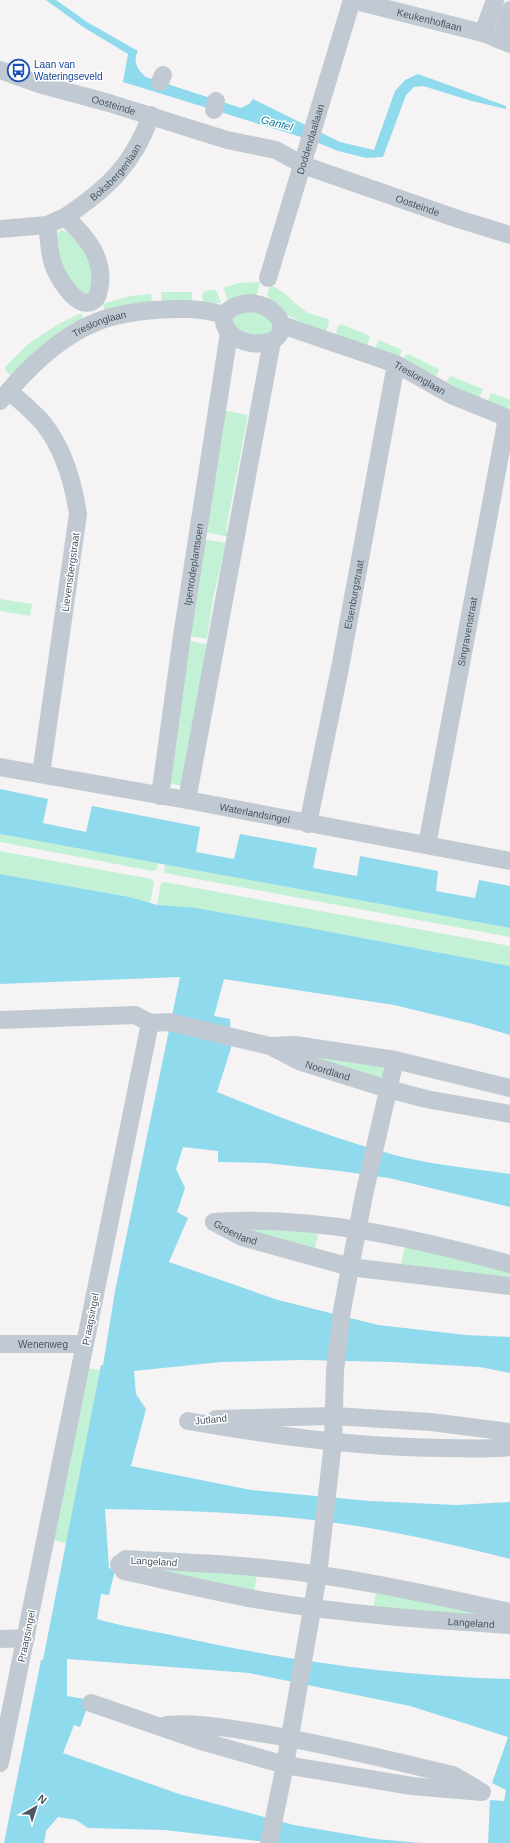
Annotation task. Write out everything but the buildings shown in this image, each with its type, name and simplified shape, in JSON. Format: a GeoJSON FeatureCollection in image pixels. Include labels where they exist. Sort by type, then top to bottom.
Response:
{"type":"FeatureCollection","features":[{"type":"Feature","properties":{"kind":"street","name":"Keukenhoflaan"},"geometry":{"type":"LineString","coordinates":[[352,0],[483,33],[505,42],[510,10]]}},
{"type":"Feature","properties":{"kind":"street","name":"Doddendaallaan"},"geometry":{"type":"LineString","coordinates":[[268,278],[352,0]]}},
{"type":"Feature","properties":{"kind":"street"},"geometry":{"type":"LineString","coordinates":[[483,33],[495,0]]}},
{"type":"Feature","properties":{"kind":"street","name":"Oosteinde"},"geometry":{"type":"LineString","coordinates":[[0,70],[38,84],[109,102],[151,115],[227,140],[273,161],[303,165],[510,236]]}},
{"type":"Feature","properties":{"kind":"street","name":"Boksbergenlaan"},"geometry":{"type":"LineString","coordinates":[[48,225],[65,217],[84,204],[117,174],[127,163],[143,137],[151,115]]}},
{"type":"Feature","properties":{"kind":"street"},"geometry":{"type":"LineString","coordinates":[[0,230],[48,225],[52,263],[60,282],[74,297],[85,302],[91,302],[98,297],[101,283],[99,263],[90,244],[65,217]]}},
{"type":"Feature","properties":{"kind":"street"},"geometry":{"type":"LineString","coordinates":[[91,302],[99,321]]}},
{"type":"Feature","properties":{"kind":"street"},"geometry":{"type":"LineString","coordinates":[[251,302],[273,311],[280,319],[282,325],[281,332],[272,341],[262,344],[245,342],[228,333],[224,326],[225,315],[230,308],[238,304],[251,302]]}},
{"type":"Feature","properties":{"kind":"street","name":"Treslonglaan"},"geometry":{"type":"LineString","coordinates":[[4,396],[38,359],[67,338],[99,321],[143,311],[175,308],[204,309],[225,315]]}},
{"type":"Feature","properties":{"kind":"street","name":"Treslonglaan"},"geometry":{"type":"LineString","coordinates":[[282,325],[396,364],[451,395],[509,419]]}},
{"type":"Feature","properties":{"kind":"street","name":"Ipenrodeplantsoen"},"geometry":{"type":"LineString","coordinates":[[160,796],[182,636],[228,333]]}},
{"type":"Feature","properties":{"kind":"street"},"geometry":{"type":"LineString","coordinates":[[187,800],[272,341]]}},
{"type":"Feature","properties":{"kind":"street","name":"Elsenburgstraat"},"geometry":{"type":"LineString","coordinates":[[308,824],[340,668],[396,364]]}},
{"type":"Feature","properties":{"kind":"street","name":"Lievensbergstraat"},"geometry":{"type":"LineString","coordinates":[[4,396],[42,422],[61,450],[74,485],[78,514],[41,774]]}},
{"type":"Feature","properties":{"kind":"street","name":"Singravenstraat"},"geometry":{"type":"LineString","coordinates":[[427,845],[509,419]]}},
{"type":"Feature","properties":{"kind":"street","name":"Waterlandsingel"},"geometry":{"type":"LineString","coordinates":[[0,767],[187,800],[510,861]]}},
{"type":"Feature","properties":{"kind":"street"},"geometry":{"type":"LineString","coordinates":[[0,1020],[135,1015],[150,1023]]}},
{"type":"Feature","properties":{"kind":"street","name":"Noordland"},"geometry":{"type":"LineString","coordinates":[[150,1023],[169,1022],[270,1046],[295,1045],[395,1060],[510,1088]]}},
{"type":"Feature","properties":{"kind":"street","name":"Praagsingel"},"geometry":{"type":"LineString","coordinates":[[0,1763],[150,1023]]}},
{"type":"Feature","properties":{"kind":"street","name":"Noordland"},"geometry":{"type":"LineString","coordinates":[[270,1046],[301,1062],[426,1099],[510,1114]]}},
{"type":"Feature","properties":{"kind":"street"},"geometry":{"type":"LineString","coordinates":[[269,1843],[285,1766],[318,1574],[333,1442],[335,1371],[342,1310],[375,1141],[395,1060]]}},
{"type":"Feature","properties":{"kind":"street","name":"Groenland"},"geometry":{"type":"LineString","coordinates":[[510,1264],[441,1246],[316,1224],[252,1220],[214,1222],[242,1237],[350,1267],[510,1286]]}},
{"type":"Feature","properties":{"kind":"street","name":"Wenenweg"},"geometry":{"type":"LineString","coordinates":[[0,1344],[85,1344]]}},
{"type":"Feature","properties":{"kind":"street","name":"Jutland"},"geometry":{"type":"LineString","coordinates":[[510,1432],[431,1422],[334,1416],[232,1418],[188,1421],[231,1429],[333,1442],[428,1448],[510,1447]]}},
{"type":"Feature","properties":{"kind":"street","name":"Langeland"},"geometry":{"type":"LineString","coordinates":[[510,1612],[406,1589],[318,1574],[262,1568],[134,1559],[126,1559],[118,1564],[124,1571],[259,1600],[312,1608],[408,1618],[510,1625]]}},
{"type":"Feature","properties":{"kind":"street"},"geometry":{"type":"LineString","coordinates":[[0,1638],[26,1638]]}},
{"type":"Feature","properties":{"kind":"street"},"geometry":{"type":"LineString","coordinates":[[90,1703],[200,1741],[285,1766],[412,1786],[482,1792],[453,1775],[290,1738],[237,1729],[186,1723],[157,1726]]}},
{"type":"Feature","properties":{"kind":"green space"},"geometry":{"type":"Polygon","coordinates":[[[62,230],[77,239],[86,252],[89,260],[94,285],[86,298],[62,280],[57,233],[62,230]]]}},
{"type":"Feature","properties":{"kind":"green space"},"geometry":{"type":"Polygon","coordinates":[[[260,282],[257,294],[228,300],[223,288],[238,283],[260,282]]]}},
{"type":"Feature","properties":{"kind":"green space"},"geometry":{"type":"Polygon","coordinates":[[[271,285],[284,293],[308,313],[328,319],[329,323],[326,331],[310,326],[284,313],[271,301],[267,294],[271,285]]]}},
{"type":"Feature","properties":{"kind":"green space"},"geometry":{"type":"Polygon","coordinates":[[[216,290],[221,303],[203,303],[202,294],[205,291],[216,290]]]}},
{"type":"Feature","properties":{"kind":"green space"},"geometry":{"type":"Polygon","coordinates":[[[161,292],[192,292],[192,302],[162,303],[161,292]]]}},
{"type":"Feature","properties":{"kind":"green space"},"geometry":{"type":"Polygon","coordinates":[[[151,294],[152,304],[106,314],[103,304],[130,296],[151,294]]]}},
{"type":"Feature","properties":{"kind":"green space"},"geometry":{"type":"Polygon","coordinates":[[[259,309],[274,323],[271,331],[266,335],[261,337],[255,336],[242,332],[230,325],[233,311],[259,309]]]}},
{"type":"Feature","properties":{"kind":"green space"},"geometry":{"type":"Polygon","coordinates":[[[81,313],[85,323],[12,377],[6,371],[5,367],[28,344],[57,325],[81,313]]]}},
{"type":"Feature","properties":{"kind":"green space"},"geometry":{"type":"Polygon","coordinates":[[[341,324],[370,336],[367,346],[338,335],[336,332],[338,326],[341,324]]]}},
{"type":"Feature","properties":{"kind":"green space"},"geometry":{"type":"Polygon","coordinates":[[[379,340],[402,350],[399,358],[374,350],[379,340]]]}},
{"type":"Feature","properties":{"kind":"green space"},"geometry":{"type":"Polygon","coordinates":[[[408,354],[439,369],[435,380],[403,358],[408,354]]]}},
{"type":"Feature","properties":{"kind":"green space"},"geometry":{"type":"Polygon","coordinates":[[[451,376],[483,389],[478,400],[446,382],[451,376]]]}},
{"type":"Feature","properties":{"kind":"green space"},"geometry":{"type":"Polygon","coordinates":[[[491,393],[510,400],[509,411],[487,403],[491,393]]]}},
{"type":"Feature","properties":{"kind":"green space"},"geometry":{"type":"Polygon","coordinates":[[[223,410],[248,415],[226,530],[230,532],[229,537],[205,532],[223,410]]]}},
{"type":"Feature","properties":{"kind":"green space"},"geometry":{"type":"Polygon","coordinates":[[[202,539],[226,543],[213,598],[207,639],[190,636],[202,539]]]}},
{"type":"Feature","properties":{"kind":"green space"},"geometry":{"type":"Polygon","coordinates":[[[0,599],[32,604],[30,616],[0,611],[0,599]]]}},
{"type":"Feature","properties":{"kind":"green space"},"geometry":{"type":"Polygon","coordinates":[[[190,641],[210,645],[184,786],[167,783],[190,641]]]}},
{"type":"Feature","properties":{"kind":"green space"},"geometry":{"type":"Polygon","coordinates":[[[0,834],[158,863],[157,869],[153,871],[0,842],[0,834]]]}},
{"type":"Feature","properties":{"kind":"green space"},"geometry":{"type":"Polygon","coordinates":[[[0,851],[151,879],[154,882],[150,903],[130,897],[0,874],[0,851]]]}},
{"type":"Feature","properties":{"kind":"green space"},"geometry":{"type":"Polygon","coordinates":[[[165,864],[510,928],[510,937],[165,873],[165,864]]]}},
{"type":"Feature","properties":{"kind":"green space"},"geometry":{"type":"Polygon","coordinates":[[[164,882],[510,946],[510,966],[315,929],[157,905],[161,883],[164,882]]]}},
{"type":"Feature","properties":{"kind":"green space"},"geometry":{"type":"Polygon","coordinates":[[[295,1051],[383,1067],[384,1073],[381,1077],[375,1080],[295,1051]]]}},
{"type":"Feature","properties":{"kind":"green space"},"geometry":{"type":"Polygon","coordinates":[[[244,1229],[319,1232],[314,1251],[244,1229]]]}},
{"type":"Feature","properties":{"kind":"green space"},"geometry":{"type":"Polygon","coordinates":[[[408,1247],[510,1272],[510,1283],[401,1266],[404,1249],[408,1247]]]}},
{"type":"Feature","properties":{"kind":"green space"},"geometry":{"type":"Polygon","coordinates":[[[86,1368],[100,1370],[67,1543],[52,1540],[86,1368]]]}},
{"type":"Feature","properties":{"kind":"green space"},"geometry":{"type":"Polygon","coordinates":[[[127,1564],[257,1574],[254,1593],[127,1564]]]}},
{"type":"Feature","properties":{"kind":"green space"},"geometry":{"type":"Polygon","coordinates":[[[376,1592],[510,1619],[373,1611],[376,1592]]]}},
{"type":"Feature","properties":{"kind":"water","name":"Gantel"},"geometry":{"type":"Polygon","coordinates":[[[46,0],[56,0],[87,22],[138,51],[136,55],[137,66],[146,77],[241,108],[249,104],[253,99],[340,142],[374,150],[395,91],[405,80],[418,74],[506,106],[506,109],[472,101],[423,86],[414,87],[406,95],[383,157],[366,158],[338,151],[311,140],[123,82],[128,54],[83,27],[46,0]]]}},
{"type":"Feature","properties":{"kind":"water"},"geometry":{"type":"Polygon","coordinates":[[[0,789],[48,799],[43,823],[86,832],[92,806],[200,827],[196,852],[234,859],[240,834],[317,848],[313,868],[357,876],[360,856],[438,871],[436,891],[475,898],[479,880],[510,886],[510,928],[0,834],[0,789]]]}},
{"type":"Feature","properties":{"kind":"water"},"geometry":{"type":"Polygon","coordinates":[[[0,874],[130,897],[157,905],[195,908],[510,966],[510,1035],[473,1024],[394,1005],[224,979],[214,1016],[230,1019],[231,1048],[217,1092],[320,1132],[362,1146],[430,1163],[510,1174],[510,1207],[389,1178],[265,1163],[218,1162],[218,1151],[183,1147],[176,1169],[185,1188],[177,1212],[188,1218],[169,1262],[278,1300],[378,1325],[466,1335],[510,1337],[510,1373],[480,1367],[392,1362],[302,1360],[221,1362],[134,1371],[136,1394],[146,1409],[131,1466],[251,1490],[370,1501],[456,1505],[510,1502],[510,1559],[403,1534],[322,1521],[224,1513],[105,1509],[109,1568],[115,1570],[109,1595],[101,1594],[97,1619],[128,1627],[221,1646],[344,1666],[427,1675],[510,1679],[510,1843],[488,1843],[490,1800],[504,1801],[506,1790],[492,1783],[508,1737],[410,1706],[249,1673],[67,1659],[67,1696],[90,1700],[80,1727],[74,1725],[63,1753],[179,1794],[294,1825],[376,1839],[421,1843],[275,1843],[165,1830],[88,1828],[76,1820],[58,1817],[46,1831],[44,1843],[4,1843],[41,1660],[43,1660],[101,1365],[103,1365],[115,1291],[180,977],[0,984],[0,874]]]}},
{"type":"Feature","properties":{"kind":"place","name":"Laan van Wateringseveld"},"geometry":{"type":"Point","coordinates":[18,70]}}]}
